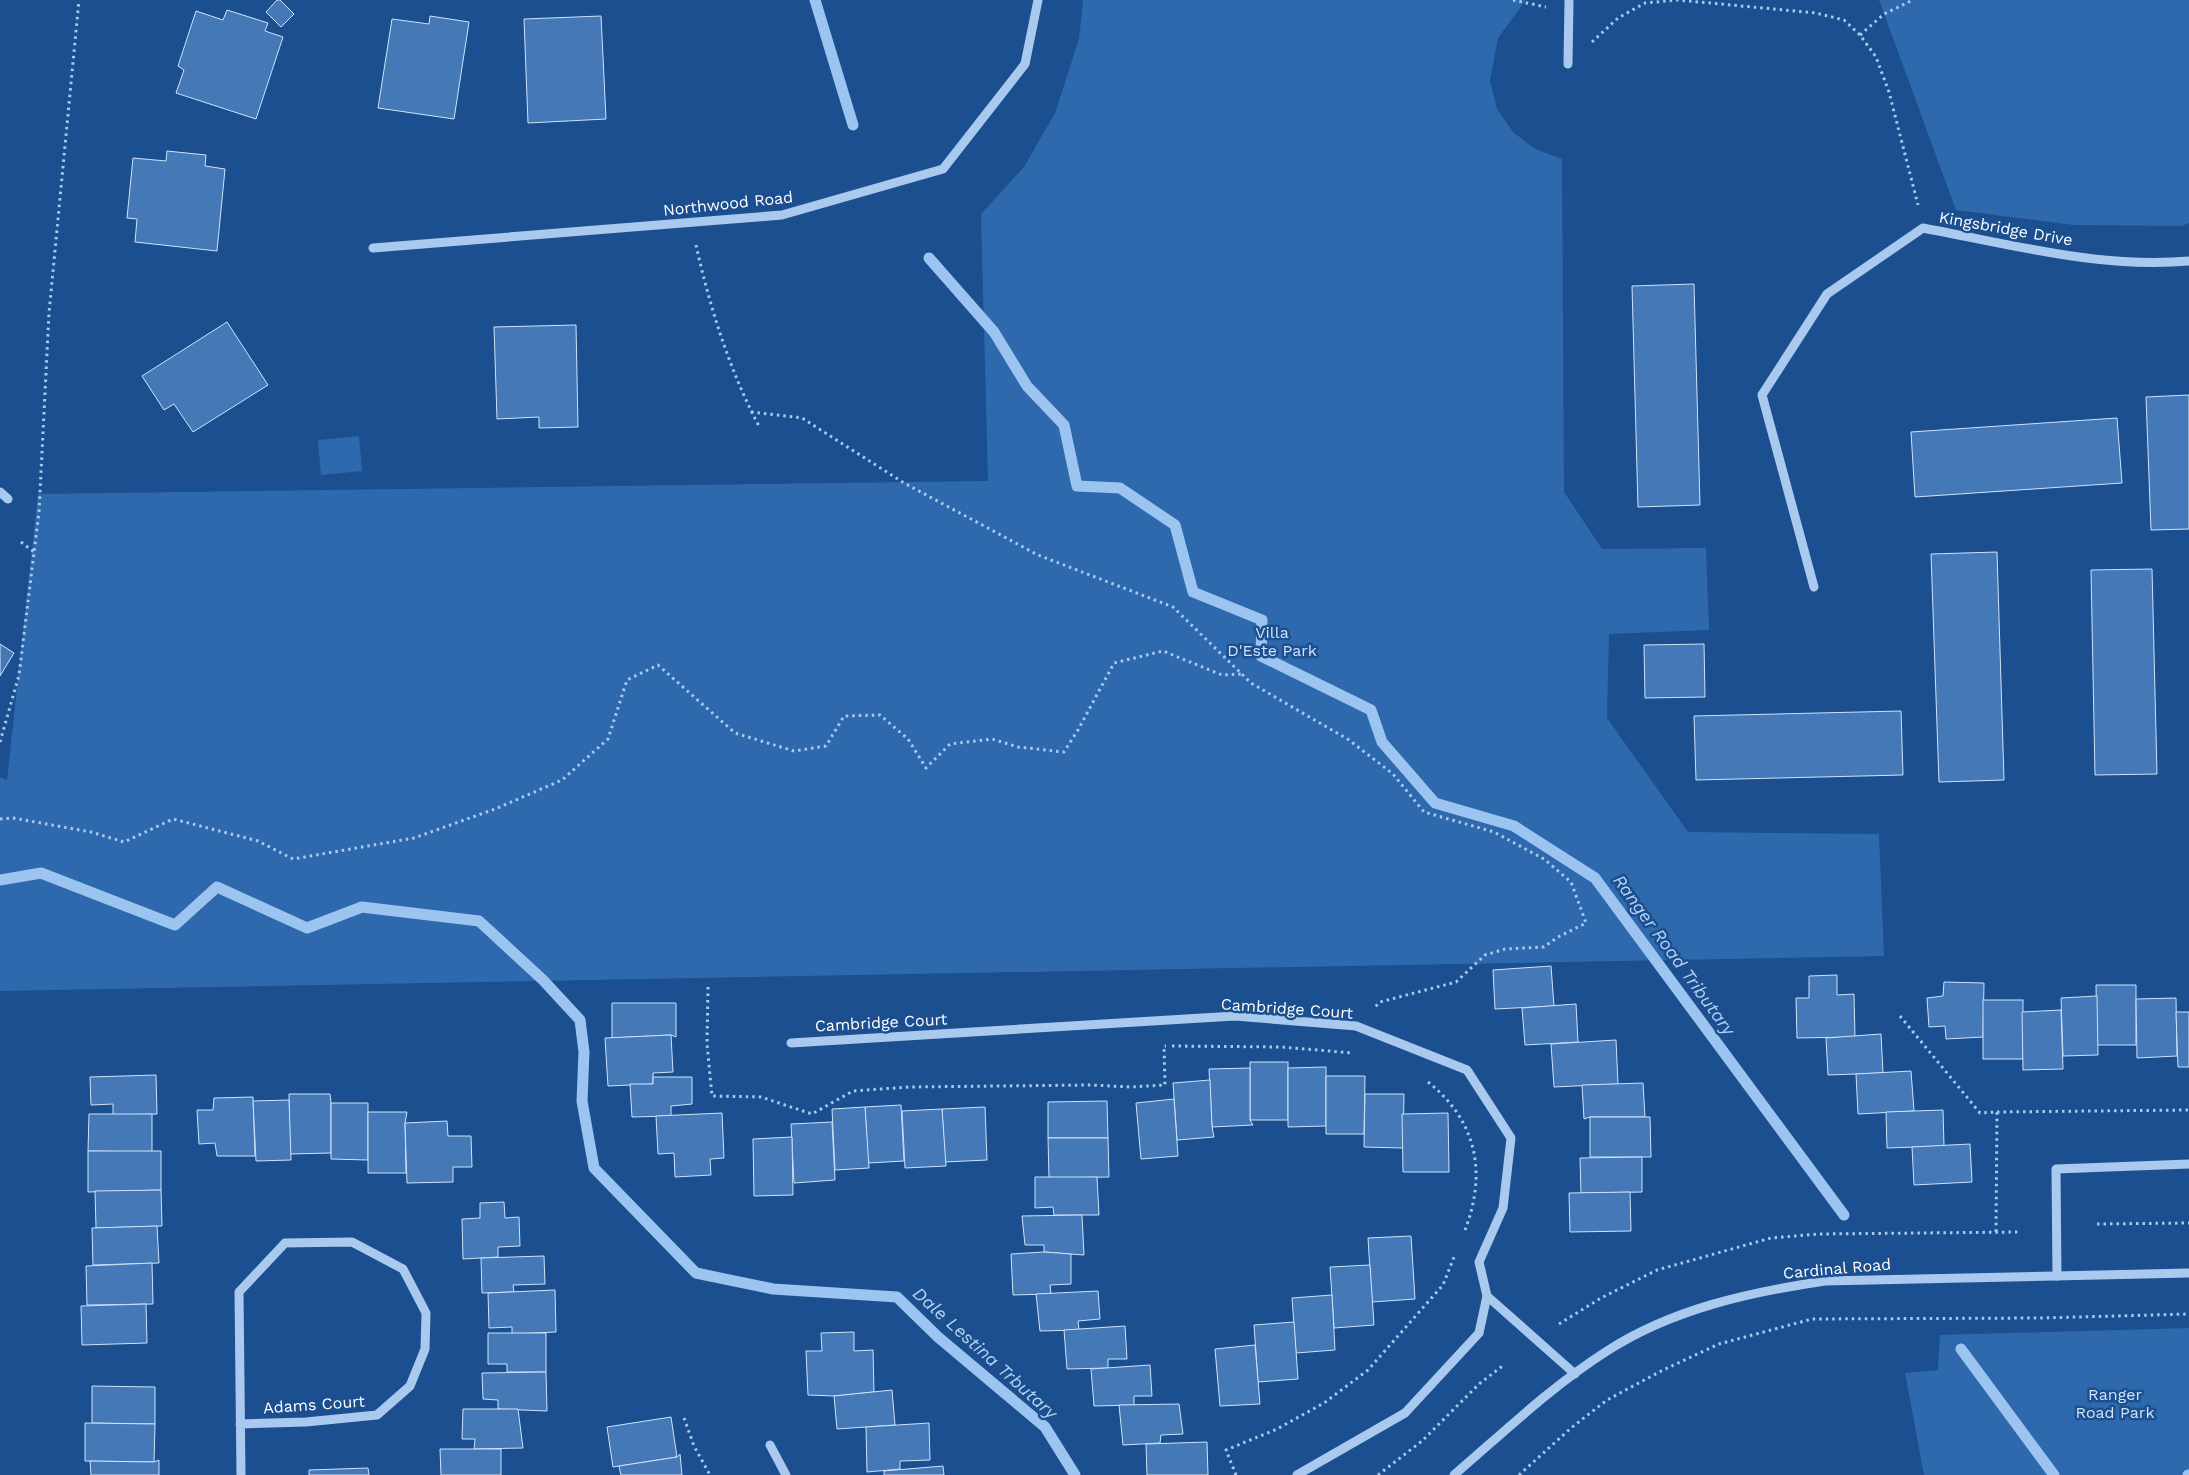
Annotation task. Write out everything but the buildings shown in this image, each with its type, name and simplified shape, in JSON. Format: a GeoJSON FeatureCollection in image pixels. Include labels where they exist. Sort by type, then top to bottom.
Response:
{"type":"FeatureCollection","features":[{"type":"Feature","properties":{"kind":"street","name":"Northwood Road"},"geometry":{"type":"LineString","coordinates":[[373,248],[782,215],[943,169],[1025,64],[1038,0]]}},
{"type":"Feature","properties":{"kind":"street"},"geometry":{"type":"LineString","coordinates":[[1568,64],[1569,0]]}},
{"type":"Feature","properties":{"kind":"street","name":"Kingsbridge Drive"},"geometry":{"type":"LineString","coordinates":[[1814,587],[1762,395],[1827,294],[1924,228],[2078,257],[2131,262],[2189,261]]}},
{"type":"Feature","properties":{"kind":"street"},"geometry":{"type":"LineString","coordinates":[[0,492],[8,499]]}},
{"type":"Feature","properties":{"kind":"street","name":"Cambridge Court"},"geometry":{"type":"LineString","coordinates":[[791,1043],[1234,1016],[1359,1027],[1467,1070],[1511,1138],[1503,1208],[1479,1262],[1487,1296],[1479,1333],[1405,1413],[1297,1475]]}},
{"type":"Feature","properties":{"kind":"street"},"geometry":{"type":"LineString","coordinates":[[2056,1276],[2056,1168],[2189,1164]]}},
{"type":"Feature","properties":{"kind":"street","name":"Adams Court"},"geometry":{"type":"LineString","coordinates":[[240,1424],[306,1422],[377,1415],[410,1386],[425,1349],[426,1313],[403,1269],[352,1242],[285,1243],[239,1292],[240,1424],[241,1475]]}},
{"type":"Feature","properties":{"kind":"street","name":"Cardinal Road"},"geometry":{"type":"LineString","coordinates":[[1454,1475],[1553,1389],[1607,1350],[1684,1313],[1766,1290],[1825,1281],[2189,1273]]}},
{"type":"Feature","properties":{"kind":"street"},"geometry":{"type":"LineString","coordinates":[[1487,1296],[1575,1374]]}},
{"type":"Feature","properties":{"kind":"street"},"geometry":{"type":"LineString","coordinates":[[770,1445],[786,1475]]}},
{"type":"Feature","properties":{"kind":"path"},"geometry":{"type":"LineString","coordinates":[[0,742],[19,676],[34,552],[49,313],[79,0]]}},
{"type":"Feature","properties":{"kind":"path"},"geometry":{"type":"LineString","coordinates":[[1513,0],[1569,11]]}},
{"type":"Feature","properties":{"kind":"path"},"geometry":{"type":"LineString","coordinates":[[1568,64],[1618,18],[1645,3],[1678,0],[1816,13],[1844,20],[1860,35],[1876,58],[1889,92],[1924,228]]}},
{"type":"Feature","properties":{"kind":"path"},"geometry":{"type":"LineString","coordinates":[[1860,35],[1884,14],[1913,0]]}},
{"type":"Feature","properties":{"kind":"path"},"geometry":{"type":"LineString","coordinates":[[691,222],[706,292],[744,397],[760,428]]}},
{"type":"Feature","properties":{"kind":"path"},"geometry":{"type":"LineString","coordinates":[[751,412],[802,418],[904,482],[1038,556],[1173,607],[1251,683],[1349,740],[1393,774],[1424,812],[1494,832],[1544,859],[1571,882],[1586,923],[1558,937],[1544,947],[1505,949],[1485,955],[1456,982],[1380,1002],[1359,1027]]}},
{"type":"Feature","properties":{"kind":"path"},"geometry":{"type":"LineString","coordinates":[[21,542],[34,552]]}},
{"type":"Feature","properties":{"kind":"path"},"geometry":{"type":"LineString","coordinates":[[0,819],[13,818],[91,832],[124,842],[173,819],[258,841],[294,859],[414,838],[495,809],[562,780],[608,738],[627,680],[658,665],[735,733],[794,751],[826,746],[844,716],[880,715],[908,739],[926,768],[950,744],[992,739],[1018,747],[1064,752],[1114,663],[1163,651],[1222,675],[1241,674]]}},
{"type":"Feature","properties":{"kind":"path"},"geometry":{"type":"LineString","coordinates":[[708,987],[707,1044],[712,1096],[761,1097],[812,1114],[825,1109],[853,1092],[908,1087],[1131,1087],[1165,1085],[1164,1046],[1281,1046],[1350,1052],[1360,1055]]}},
{"type":"Feature","properties":{"kind":"path"},"geometry":{"type":"LineString","coordinates":[[1900,1016],[1980,1113],[2189,1110]]}},
{"type":"Feature","properties":{"kind":"path"},"geometry":{"type":"LineString","coordinates":[[1424,1079],[1445,1096],[1465,1126],[1473,1143],[1478,1172],[1470,1215],[1464,1232]]}},
{"type":"Feature","properties":{"kind":"path"},"geometry":{"type":"LineString","coordinates":[[1996,1232],[1997,1112]]}},
{"type":"Feature","properties":{"kind":"path"},"geometry":{"type":"LineString","coordinates":[[2097,1224],[2189,1223]]}},
{"type":"Feature","properties":{"kind":"path"},"geometry":{"type":"LineString","coordinates":[[1559,1324],[1601,1298],[1657,1270],[1771,1238],[1819,1234],[2021,1232]]}},
{"type":"Feature","properties":{"kind":"path"},"geometry":{"type":"LineString","coordinates":[[1236,1475],[1226,1450],[1277,1429],[1324,1403],[1368,1370],[1443,1285],[1457,1250]]}},
{"type":"Feature","properties":{"kind":"path"},"geometry":{"type":"LineString","coordinates":[[1519,1475],[1571,1428],[1607,1400],[1639,1382],[1719,1344],[1812,1319],[2040,1318],[2189,1314]]}},
{"type":"Feature","properties":{"kind":"path"},"geometry":{"type":"LineString","coordinates":[[1378,1475],[1422,1441],[1479,1384],[1505,1364]]}},
{"type":"Feature","properties":{"kind":"path"},"geometry":{"type":"LineString","coordinates":[[684,1418],[694,1446],[710,1475]]}},
{"type":"Feature","properties":{"kind":"green space","name":"Villa D'Este Park"},"geometry":{"type":"Polygon","coordinates":[[[1083,0],[1526,0],[1498,38],[1490,81],[1497,109],[1513,132],[1535,149],[1562,159],[1564,492],[1602,549],[1706,548],[1709,630],[1609,634],[1607,718],[1688,832],[1879,834],[1884,956],[0,991],[0,777],[7,780],[38,494],[988,481],[981,214],[1024,167],[1055,113],[1079,39],[1083,0]]]}},
{"type":"Feature","properties":{"kind":"green space"},"geometry":{"type":"Polygon","coordinates":[[[1879,0],[2189,0],[2189,223],[2182,226],[2074,225],[1956,210],[1879,0]]]}},
{"type":"Feature","properties":{"kind":"green space"},"geometry":{"type":"Polygon","coordinates":[[[359,436],[362,471],[321,475],[318,440],[359,436]]]}},
{"type":"Feature","properties":{"kind":"green space","name":"Ranger Road Park"},"geometry":{"type":"Polygon","coordinates":[[[2189,1328],[2189,1475],[1924,1475],[1905,1373],[1938,1370],[1940,1335],[2189,1328]]]}},
{"type":"Feature","properties":{"kind":"waterway","name":"Ranger Road Tributary"},"geometry":{"type":"LineString","coordinates":[[815,0],[853,125]]}},
{"type":"Feature","properties":{"kind":"waterway","name":"Ranger Road Tributary"},"geometry":{"type":"LineString","coordinates":[[929,258],[994,332],[1027,386],[1064,425],[1077,486],[1120,488],[1175,525],[1193,592],[1262,620],[1261,656],[1371,710],[1382,742],[1435,803],[1514,826],[1595,878],[1844,1215]]}},
{"type":"Feature","properties":{"kind":"waterway","name":"Dale Lestina Trbutary"},"geometry":{"type":"LineString","coordinates":[[0,880],[41,873],[175,925],[217,887],[307,928],[362,907],[479,921],[543,980],[580,1020],[584,1052],[582,1101],[594,1168],[696,1273],[773,1289],[897,1297],[938,1337],[1045,1427],[1075,1475]]}},
{"type":"Feature","properties":{"kind":"waterway","name":"Ranger Road Tributary"},"geometry":{"type":"LineString","coordinates":[[1961,1349],[2054,1475]]}}]}
